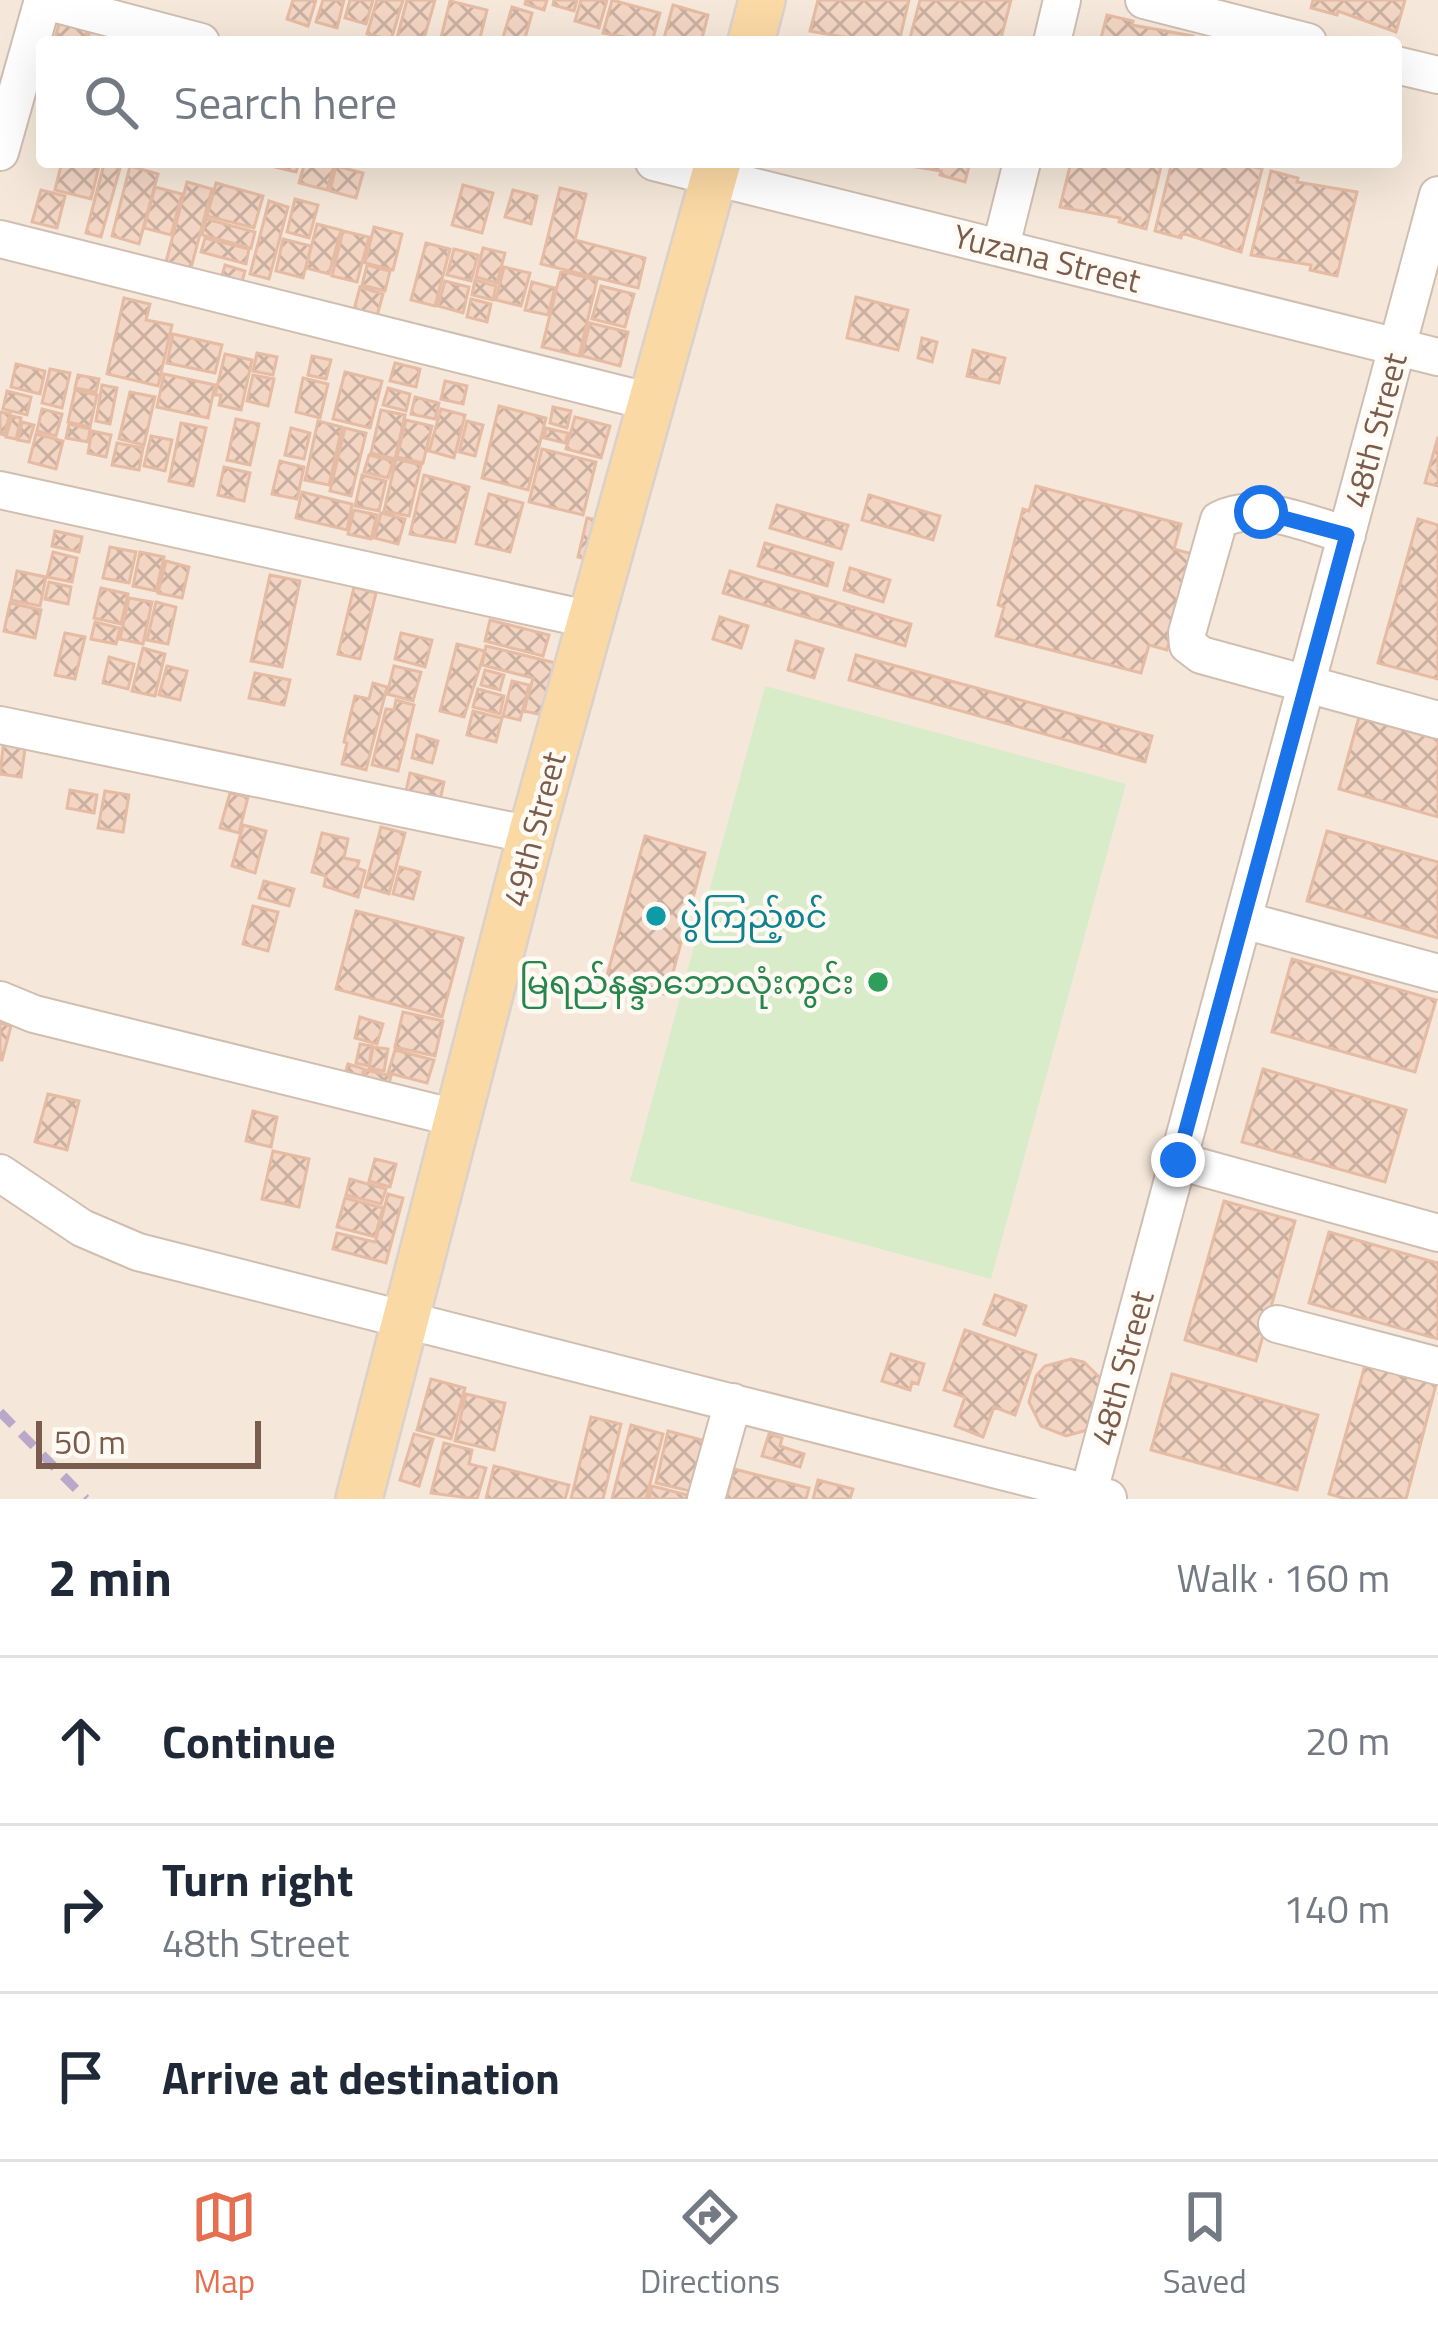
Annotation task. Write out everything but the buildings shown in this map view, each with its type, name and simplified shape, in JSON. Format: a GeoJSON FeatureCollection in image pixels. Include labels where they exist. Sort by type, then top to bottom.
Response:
{"type":"FeatureCollection","features":[{"type":"Feature","properties":{"kind":"main road"},"geometry":{"type":"LineString","coordinates":[[753,36],[762,0]]}},
{"type":"Feature","properties":{"kind":"main road","name":"49th Street"},"geometry":{"type":"LineString","coordinates":[[367,1497],[531,835],[716,170]]}},
{"type":"Feature","properties":{"kind":"street"},"geometry":{"type":"LineString","coordinates":[[0,152],[42,0],[178,36]]}},
{"type":"Feature","properties":{"kind":"street"},"geometry":{"type":"LineString","coordinates":[[1053,36],[1062,0]]}},
{"type":"Feature","properties":{"kind":"street"},"geometry":{"type":"LineString","coordinates":[[1144,0],[1285,36]]}},
{"type":"Feature","properties":{"kind":"street"},"geometry":{"type":"LineString","coordinates":[[1402,66],[1438,75]]}},
{"type":"Feature","properties":{"kind":"street"},"geometry":{"type":"LineString","coordinates":[[1001,246],[1020,168]]}},
{"type":"Feature","properties":{"kind":"street","name":"Yuzana Street"},"geometry":{"type":"LineString","coordinates":[[716,170],[1438,356]]}},
{"type":"Feature","properties":{"kind":"street","name":"48th Street"},"geometry":{"type":"LineString","coordinates":[[1096,1497],[1178,1160],[1438,195]]}},
{"type":"Feature","properties":{"kind":"street"},"geometry":{"type":"LineString","coordinates":[[0,239],[651,402]]}},
{"type":"Feature","properties":{"kind":"street"},"geometry":{"type":"LineString","coordinates":[[0,490],[592,620]]}},
{"type":"Feature","properties":{"kind":"street"},"geometry":{"type":"LineString","coordinates":[[1347,535],[1261,512],[1241,511],[1220,520],[1186,633],[1188,645],[1201,655],[1438,720]]}},
{"type":"Feature","properties":{"kind":"street"},"geometry":{"type":"LineString","coordinates":[[0,725],[531,835]]}},
{"type":"Feature","properties":{"kind":"street"},"geometry":{"type":"LineString","coordinates":[[1243,920],[1438,974]]}},
{"type":"Feature","properties":{"kind":"street"},"geometry":{"type":"LineString","coordinates":[[0,1000],[34,1014],[460,1119]]}},
{"type":"Feature","properties":{"kind":"street"},"geometry":{"type":"LineString","coordinates":[[1178,1160],[1438,1233]]}},
{"type":"Feature","properties":{"kind":"street"},"geometry":{"type":"LineString","coordinates":[[0,1173],[82,1228],[138,1252],[1096,1497]]}},
{"type":"Feature","properties":{"kind":"street"},"geometry":{"type":"LineString","coordinates":[[1277,1324],[1438,1366]]}},
{"type":"Feature","properties":{"kind":"street"},"geometry":{"type":"LineString","coordinates":[[706,1499],[733,1402]]}},
{"type":"Feature","properties":{"kind":"shaded area"},"geometry":{"type":"Polygon","coordinates":[[[0,0],[1438,0],[1438,1499],[1106,1499],[1347,593],[1098,1499],[0,1499],[0,0]]]}},
{"type":"Feature","properties":{"kind":"green space","name":"မြရည်နန္ဒာဘောလုံးကွင်း"},"geometry":{"type":"Polygon","coordinates":[[[765,686],[1126,784],[991,1279],[630,1181],[765,686]]]}},
{"type":"Feature","properties":{"kind":"railway"},"geometry":{"type":"LineString","coordinates":[[0,1412],[86,1499]]}},
{"type":"Feature","properties":{"kind":"place","name":"ပွဲကြည့်စင်"},"geometry":{"type":"Point","coordinates":[656,916]}},
{"type":"Feature","properties":{"kind":"place","name":"မြရည်နန္ဒာဘောလုံးကွင်း"},"geometry":{"type":"Point","coordinates":[878,982]}},
{"type":"Feature","properties":{"kind":"route"},"geometry":{"type":"LineString","coordinates":[[1178,1160],[1347,535],[1261,512]]}}]}
